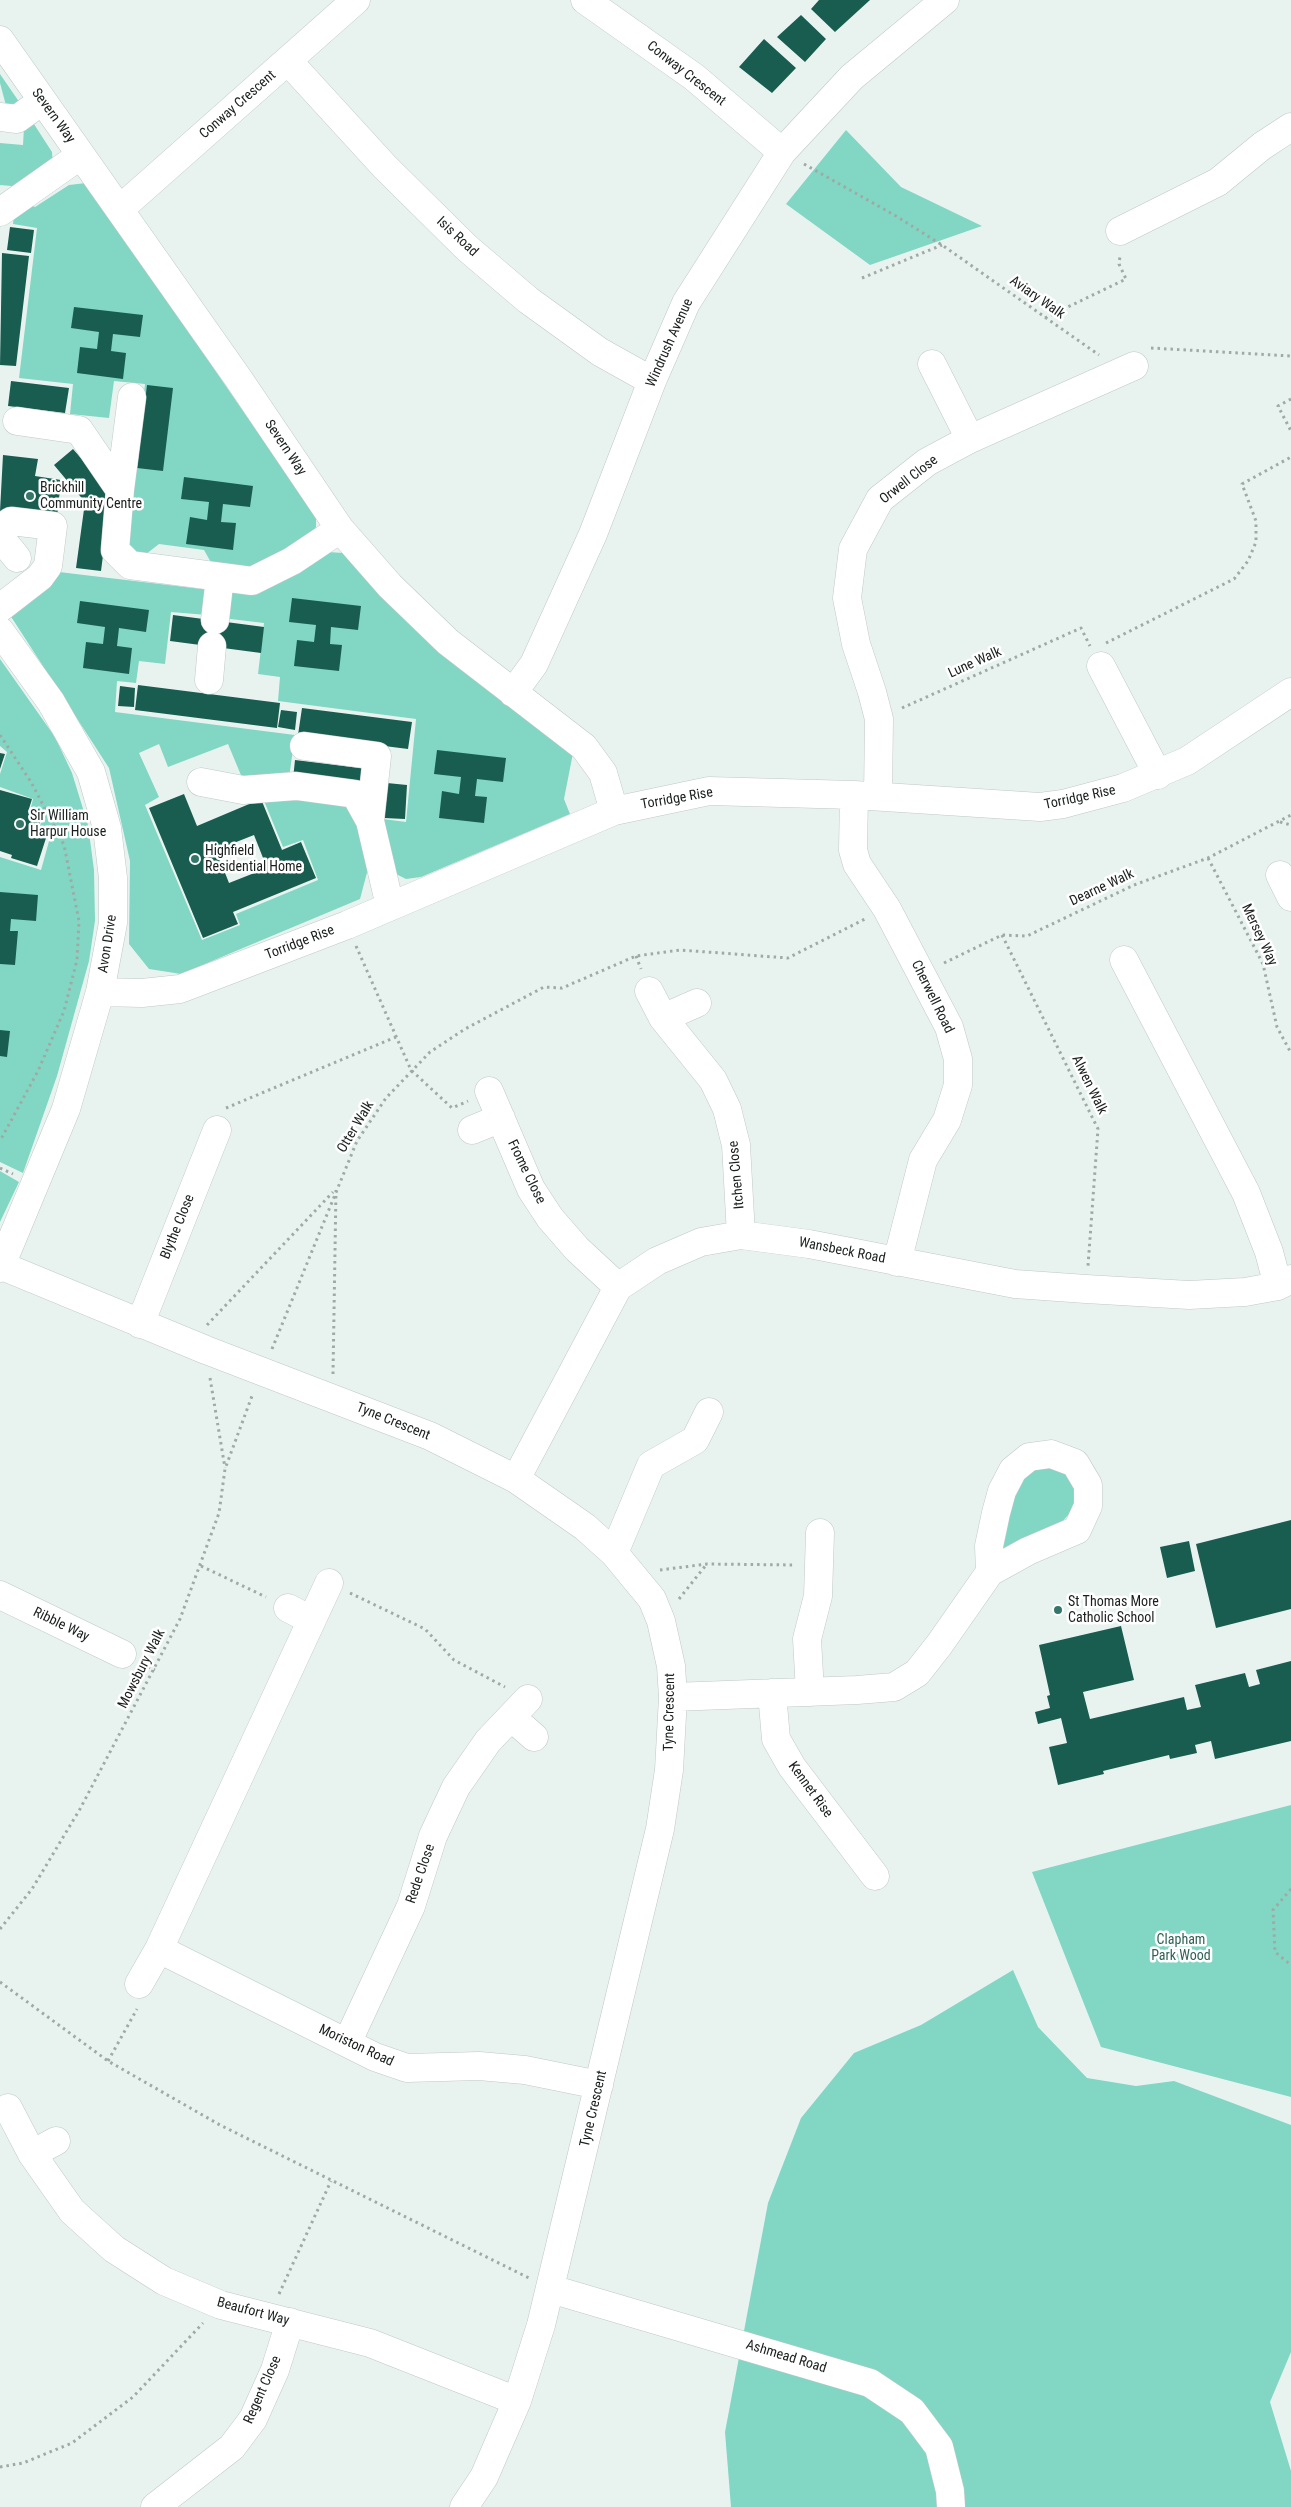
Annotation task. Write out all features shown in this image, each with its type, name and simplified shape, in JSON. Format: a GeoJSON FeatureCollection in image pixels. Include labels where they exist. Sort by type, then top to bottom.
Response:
{"type":"FeatureCollection","features":[{"type":"Feature","properties":{"kind":"street","name":"Conway Crescent"},"geometry":{"type":"LineString","coordinates":[[120,209],[356,0]]}},
{"type":"Feature","properties":{"kind":"street","name":"Conway Crescent"},"geometry":{"type":"LineString","coordinates":[[585,0],[694,76],[782,152]]}},
{"type":"Feature","properties":{"kind":"street","name":"Windrush Avenue"},"geometry":{"type":"LineString","coordinates":[[513,693],[534,664],[593,534],[652,381],[686,303],[782,152],[852,78],[945,0]]}},
{"type":"Feature","properties":{"kind":"street","name":"Severn Way"},"geometry":{"type":"LineString","coordinates":[[0,40],[120,209],[340,529],[390,586],[448,642],[584,747],[603,773],[614,811]]}},
{"type":"Feature","properties":{"kind":"street","name":"Isis Road"},"geometry":{"type":"LineString","coordinates":[[288,61],[385,167],[467,248],[528,300],[600,352],[652,381]]}},
{"type":"Feature","properties":{"kind":"street"},"geometry":{"type":"LineString","coordinates":[[0,117],[17,119],[42,101]]}},
{"type":"Feature","properties":{"kind":"street"},"geometry":{"type":"LineString","coordinates":[[1120,231],[1218,182],[1262,146],[1291,127]]}},
{"type":"Feature","properties":{"kind":"street"},"geometry":{"type":"LineString","coordinates":[[0,212],[81,155]]}},
{"type":"Feature","properties":{"kind":"street"},"geometry":{"type":"LineString","coordinates":[[932,364],[970,439]]}},
{"type":"Feature","properties":{"kind":"street","name":"Orwell Close"},"geometry":{"type":"LineString","coordinates":[[866,795],[879,718],[856,644],[847,598],[853,549],[880,499],[927,462],[970,439],[1124,370]]}},
{"type":"Feature","properties":{"kind":"street"},"geometry":{"type":"LineString","coordinates":[[132,396],[120,490],[115,550],[130,565],[252,581],[292,561],[340,529]]}},
{"type":"Feature","properties":{"kind":"street"},"geometry":{"type":"LineString","coordinates":[[17,422],[80,430],[120,490]]}},
{"type":"Feature","properties":{"kind":"street"},"geometry":{"type":"LineString","coordinates":[[0,529],[11,521],[53,526],[48,566],[40,578],[0,608]]}},
{"type":"Feature","properties":{"kind":"street"},"geometry":{"type":"LineString","coordinates":[[0,537],[17,558]]}},
{"type":"Feature","properties":{"kind":"street"},"geometry":{"type":"LineString","coordinates":[[209,680],[220,576]]}},
{"type":"Feature","properties":{"kind":"street","name":"Avon Drive"},"geometry":{"type":"LineString","coordinates":[[0,631],[51,702],[91,772],[107,828],[113,878],[113,923],[100,992],[66,1109],[1,1267]]}},
{"type":"Feature","properties":{"kind":"street"},"geometry":{"type":"LineString","coordinates":[[1101,656],[1158,775]]}},
{"type":"Feature","properties":{"kind":"street","name":"Torridge Rise"},"geometry":{"type":"LineString","coordinates":[[100,992],[142,993],[180,989],[347,925],[614,811],[709,791],[866,795],[1040,807],[1063,804],[1123,788],[1158,775],[1187,761],[1291,692]]}},
{"type":"Feature","properties":{"kind":"street"},"geometry":{"type":"LineString","coordinates":[[304,746],[377,756],[370,821]]}},
{"type":"Feature","properties":{"kind":"street"},"geometry":{"type":"LineString","coordinates":[[201,782],[243,790],[296,786],[355,794],[370,821],[390,906]]}},
{"type":"Feature","properties":{"kind":"street","name":"Cherwell Road"},"geometry":{"type":"LineString","coordinates":[[866,795],[853,850],[858,864],[887,909],[949,1027],[958,1059],[958,1085],[947,1120],[923,1160],[897,1262]]}},
{"type":"Feature","properties":{"kind":"street"},"geometry":{"type":"LineString","coordinates":[[1124,960],[1246,1193],[1269,1252],[1285,1283]]}},
{"type":"Feature","properties":{"kind":"street","name":"Itchen Close"},"geometry":{"type":"LineString","coordinates":[[650,991],[663,1018],[713,1080],[727,1109],[736,1145],[741,1234]]}},
{"type":"Feature","properties":{"kind":"street"},"geometry":{"type":"LineString","coordinates":[[663,1018],[697,1003]]}},
{"type":"Feature","properties":{"kind":"street","name":"Frome Close"},"geometry":{"type":"LineString","coordinates":[[489,1091],[532,1189],[550,1218],[577,1249],[618,1287]]}},
{"type":"Feature","properties":{"kind":"street"},"geometry":{"type":"LineString","coordinates":[[472,1130],[501,1118]]}},
{"type":"Feature","properties":{"kind":"street","name":"Blythe Close"},"geometry":{"type":"LineString","coordinates":[[140,1324],[217,1130]]}},
{"type":"Feature","properties":{"kind":"street","name":"Wansbeck Road"},"geometry":{"type":"LineString","coordinates":[[516,1479],[618,1287],[657,1261],[701,1242],[741,1234],[809,1244],[1015,1284],[1086,1289],[1189,1295],[1244,1292],[1285,1283]]}},
{"type":"Feature","properties":{"kind":"street","name":"Tyne Crescent"},"geometry":{"type":"LineString","coordinates":[[1,1267],[199,1348],[430,1436],[516,1479],[585,1527],[614,1553],[652,1599],[661,1621],[671,1666],[673,1697],[669,1770],[660,1830],[551,2289],[517,2401],[484,2477],[464,2507]]}},
{"type":"Feature","properties":{"kind":"street"},"geometry":{"type":"LineString","coordinates":[[614,1553],[651,1465],[695,1440],[708,1412]]}},
{"type":"Feature","properties":{"kind":"street"},"geometry":{"type":"LineString","coordinates":[[810,1692],[806,1638],[818,1596],[820,1533]]}},
{"type":"Feature","properties":{"kind":"street"},"geometry":{"type":"LineString","coordinates":[[673,1697],[894,1687],[917,1673],[940,1645],[990,1572]]}},
{"type":"Feature","properties":{"kind":"street"},"geometry":{"type":"LineString","coordinates":[[140,1984],[159,1949],[300,1614],[329,1583]]}},
{"type":"Feature","properties":{"kind":"street","name":"Ribble Way"},"geometry":{"type":"LineString","coordinates":[[0,1595],[122,1654]]}},
{"type":"Feature","properties":{"kind":"street","name":"Kennet Rise"},"geometry":{"type":"LineString","coordinates":[[772,1694],[776,1739],[792,1767],[875,1876]]}},
{"type":"Feature","properties":{"kind":"street"},"geometry":{"type":"LineString","coordinates":[[519,1708],[534,1737]]}},
{"type":"Feature","properties":{"kind":"street","name":"Rede Close"},"geometry":{"type":"LineString","coordinates":[[347,2043],[411,1906],[434,1836],[456,1787],[488,1741],[519,1708]]}},
{"type":"Feature","properties":{"kind":"street","name":"Moriston Road"},"geometry":{"type":"LineString","coordinates":[[159,1949],[375,2057],[407,2068],[479,2066],[516,2070],[599,2085]]}},
{"type":"Feature","properties":{"kind":"street","name":"Beaufort Way"},"geometry":{"type":"LineString","coordinates":[[8,2108],[32,2154],[72,2211],[114,2249],[164,2281],[221,2305],[370,2343],[517,2401]]}},
{"type":"Feature","properties":{"kind":"street"},"geometry":{"type":"LineString","coordinates":[[32,2154],[56,2141]]}},
{"type":"Feature","properties":{"kind":"street","name":"Ashmead Road"},"geometry":{"type":"LineString","coordinates":[[551,2289],[870,2383],[912,2411],[939,2447],[950,2491],[951,2507]]}},
{"type":"Feature","properties":{"kind":"street","name":"Regent Close"},"geometry":{"type":"LineString","coordinates":[[155,2507],[232,2447],[253,2419],[275,2370],[279,2319]]}},
{"type":"Feature","properties":{"kind":"path","name":"Aviary Walk"},"geometry":{"type":"LineString","coordinates":[[782,152],[896,216],[942,245],[1045,318],[1124,370]]}},
{"type":"Feature","properties":{"kind":"path"},"geometry":{"type":"LineString","coordinates":[[1045,318],[1126,279],[1119,264],[1120,231]]}},
{"type":"Feature","properties":{"kind":"path"},"geometry":{"type":"LineString","coordinates":[[862,278],[942,245]]}},
{"type":"Feature","properties":{"kind":"path"},"geometry":{"type":"LineString","coordinates":[[1124,370],[1150,348],[1291,356]]}},
{"type":"Feature","properties":{"kind":"path"},"geometry":{"type":"LineString","coordinates":[[1291,399],[1278,406],[1291,431]]}},
{"type":"Feature","properties":{"kind":"path"},"geometry":{"type":"LineString","coordinates":[[1101,656],[1234,578],[1248,561],[1256,542],[1256,521],[1242,484],[1291,457]]}},
{"type":"Feature","properties":{"kind":"path","name":"Lune Walk"},"geometry":{"type":"LineString","coordinates":[[879,718],[1081,628]]}},
{"type":"Feature","properties":{"kind":"path"},"geometry":{"type":"LineString","coordinates":[[0,735],[31,782],[64,845],[80,921],[77,960],[64,1011],[38,1072],[0,1141]]}},
{"type":"Feature","properties":{"kind":"path","name":"Dearne Walk"},"geometry":{"type":"LineString","coordinates":[[921,975],[1002,935],[1027,936],[1134,885],[1208,858],[1291,815]]}},
{"type":"Feature","properties":{"kind":"path"},"geometry":{"type":"LineString","coordinates":[[1279,822],[1291,824]]}},
{"type":"Feature","properties":{"kind":"path","name":"Mersey Way"},"geometry":{"type":"LineString","coordinates":[[1208,858],[1263,964],[1277,1027],[1291,1053]]}},
{"type":"Feature","properties":{"kind":"path"},"geometry":{"type":"LineString","coordinates":[[347,925],[411,1070],[452,1108],[489,1091]]}},
{"type":"Feature","properties":{"kind":"path","name":"Alwen Walk"},"geometry":{"type":"LineString","coordinates":[[1002,935],[1098,1129],[1086,1289]]}},
{"type":"Feature","properties":{"kind":"path"},"geometry":{"type":"LineString","coordinates":[[217,1130],[226,1108],[396,1037]]}},
{"type":"Feature","properties":{"kind":"path","name":"Otter Walk"},"geometry":{"type":"LineString","coordinates":[[272,1349],[357,1141],[386,1098],[411,1070]]}},
{"type":"Feature","properties":{"kind":"path"},"geometry":{"type":"LineString","coordinates":[[225,1469],[199,1348],[205,1327],[336,1190]]}},
{"type":"Feature","properties":{"kind":"path"},"geometry":{"type":"LineString","coordinates":[[325,1395],[334,1370],[336,1190]]}},
{"type":"Feature","properties":{"kind":"path","name":"Mowsbury Walk"},"geometry":{"type":"LineString","coordinates":[[0,1928],[32,1889],[80,1809],[155,1670],[180,1619],[219,1513],[225,1469],[252,1396]]}},
{"type":"Feature","properties":{"kind":"path"},"geometry":{"type":"LineString","coordinates":[[670,1568],[707,1564],[819,1565]]}},
{"type":"Feature","properties":{"kind":"path"},"geometry":{"type":"LineString","coordinates":[[661,1621],[707,1564]]}},
{"type":"Feature","properties":{"kind":"path"},"geometry":{"type":"LineString","coordinates":[[201,1566],[300,1614]]}},
{"type":"Feature","properties":{"kind":"path"},"geometry":{"type":"LineString","coordinates":[[329,1583],[425,1630],[454,1660],[519,1708]]}},
{"type":"Feature","properties":{"kind":"path"},"geometry":{"type":"LineString","coordinates":[[1291,1889],[1272,1910],[1275,1952],[1291,1965]]}},
{"type":"Feature","properties":{"kind":"path"},"geometry":{"type":"LineString","coordinates":[[0,1982],[108,2061],[220,2125],[551,2289]]}},
{"type":"Feature","properties":{"kind":"path"},"geometry":{"type":"LineString","coordinates":[[108,2061],[141,2001],[140,1984]]}},
{"type":"Feature","properties":{"kind":"path"},"geometry":{"type":"LineString","coordinates":[[279,2319],[330,2181]]}},
{"type":"Feature","properties":{"kind":"path"},"geometry":{"type":"LineString","coordinates":[[0,2467],[23,2463],[72,2443],[133,2397],[221,2305]]}},
{"type":"Feature","properties":{"kind":"green space"},"geometry":{"type":"Polygon","coordinates":[[[0,74],[22,106],[8,113],[0,83],[0,74]]]}},
{"type":"Feature","properties":{"kind":"green space"},"geometry":{"type":"Polygon","coordinates":[[[32,121],[52,152],[53,165],[23,187],[0,185],[0,143],[23,145],[24,127],[32,121]]]}},
{"type":"Feature","properties":{"kind":"green space"},"geometry":{"type":"Polygon","coordinates":[[[846,130],[901,187],[982,226],[870,265],[786,204],[846,130]]]}},
{"type":"Feature","properties":{"kind":"green space"},"geometry":{"type":"Polygon","coordinates":[[[86,183],[316,517],[316,527],[309,542],[261,569],[213,566],[204,550],[159,544],[141,558],[126,544],[145,384],[114,381],[109,418],[70,414],[73,384],[19,378],[37,228],[13,224],[14,214],[28,204],[35,207],[69,185],[86,183]]]}},
{"type":"Feature","properties":{"kind":"green space"},"geometry":{"type":"Polygon","coordinates":[[[328,552],[343,553],[458,667],[573,753],[564,799],[570,814],[421,877],[406,879],[394,873],[383,819],[406,822],[416,719],[278,701],[280,677],[258,674],[264,623],[222,618],[226,592],[256,595],[328,552]]]}},
{"type":"Feature","properties":{"kind":"green space"},"geometry":{"type":"Polygon","coordinates":[[[59,572],[210,590],[207,615],[171,612],[165,664],[139,661],[136,683],[117,681],[115,712],[295,735],[289,778],[243,780],[228,744],[168,767],[159,744],[139,753],[159,797],[145,805],[202,940],[240,925],[236,914],[318,880],[303,840],[283,847],[262,796],[288,794],[353,808],[369,865],[360,899],[181,974],[149,969],[129,944],[130,861],[109,768],[8,612],[59,572]]]}},
{"type":"Feature","properties":{"kind":"green space"},"geometry":{"type":"Polygon","coordinates":[[[0,659],[55,737],[72,773],[88,825],[94,870],[95,921],[89,961],[57,1076],[23,1173],[0,1162],[0,857],[41,870],[51,834],[39,830],[43,815],[30,811],[33,799],[0,787],[0,774],[7,752],[0,746],[0,659]]]}},
{"type":"Feature","properties":{"kind":"green space"},"geometry":{"type":"Polygon","coordinates":[[[0,1171],[19,1182],[0,1222],[0,1171]]]}},
{"type":"Feature","properties":{"kind":"green space"},"geometry":{"type":"Polygon","coordinates":[[[1047,1468],[1063,1470],[1076,1481],[1077,1494],[1071,1512],[1059,1525],[1000,1554],[1017,1479],[1029,1469],[1047,1468]]]}},
{"type":"Feature","properties":{"kind":"green space","name":"Clapham Park Wood"},"geometry":{"type":"Polygon","coordinates":[[[1291,1805],[1291,2097],[1101,2047],[1032,1872],[1291,1805]]]}},
{"type":"Feature","properties":{"kind":"green space"},"geometry":{"type":"Polygon","coordinates":[[[1013,1970],[1038,2027],[1087,2078],[1136,2086],[1174,2081],[1291,2125],[1291,2352],[1270,2402],[1291,2471],[1291,2507],[731,2507],[725,2432],[768,2203],[801,2118],[854,2053],[921,2025],[1013,1970]]]}},
{"type":"Feature","properties":{"kind":"building"},"geometry":{"type":"Polygon","coordinates":[[[819,0],[870,0],[835,32],[811,9],[819,0]]]}},
{"type":"Feature","properties":{"kind":"building"},"geometry":{"type":"Polygon","coordinates":[[[801,15],[826,39],[805,62],[777,37],[801,15]]]}},
{"type":"Feature","properties":{"kind":"building"},"geometry":{"type":"Polygon","coordinates":[[[764,39],[796,68],[772,93],[739,67],[764,39]]]}},
{"type":"Feature","properties":{"kind":"building"},"geometry":{"type":"Polygon","coordinates":[[[10,227],[34,230],[31,253],[7,250],[10,227]]]}},
{"type":"Feature","properties":{"kind":"building"},"geometry":{"type":"Polygon","coordinates":[[[2,253],[29,256],[16,366],[0,365],[2,253]]]}},
{"type":"Feature","properties":{"kind":"building"},"geometry":{"type":"Polygon","coordinates":[[[74,307],[143,315],[140,337],[113,334],[111,351],[126,353],[123,379],[77,373],[80,347],[97,349],[99,332],[71,328],[74,307]]]}},
{"type":"Feature","properties":{"kind":"building"},"geometry":{"type":"Polygon","coordinates":[[[11,381],[69,388],[65,413],[8,406],[11,381]]]}},
{"type":"Feature","properties":{"kind":"building"},"geometry":{"type":"Polygon","coordinates":[[[147,385],[173,388],[163,471],[137,468],[147,385]]]}},
{"type":"Feature","properties":{"kind":"building"},"geometry":{"type":"Polygon","coordinates":[[[73,449],[111,493],[101,571],[76,568],[85,502],[54,465],[73,449]]]}},
{"type":"Feature","properties":{"kind":"building","name":"Brickhill Community Centre"},"geometry":{"type":"Polygon","coordinates":[[[3,455],[38,459],[35,476],[61,480],[57,517],[0,511],[3,455]]]}},
{"type":"Feature","properties":{"kind":"building"},"geometry":{"type":"Polygon","coordinates":[[[184,477],[253,486],[250,507],[223,504],[221,522],[236,523],[233,550],[186,544],[190,517],[207,520],[209,502],[181,499],[184,477]]]}},
{"type":"Feature","properties":{"kind":"building"},"geometry":{"type":"Polygon","coordinates":[[[292,598],[361,606],[358,630],[331,627],[330,644],[342,645],[339,671],[294,666],[297,640],[314,642],[316,625],[289,622],[292,598]]]}},
{"type":"Feature","properties":{"kind":"building"},"geometry":{"type":"Polygon","coordinates":[[[80,601],[149,610],[146,632],[119,628],[117,646],[132,648],[129,674],[83,668],[86,642],[103,644],[105,627],[77,623],[80,601]]]}},
{"type":"Feature","properties":{"kind":"building"},"geometry":{"type":"Polygon","coordinates":[[[173,615],[264,627],[261,653],[170,641],[173,615]]]}},
{"type":"Feature","properties":{"kind":"building"},"geometry":{"type":"Polygon","coordinates":[[[138,685],[280,703],[277,728],[135,710],[138,685]]]}},
{"type":"Feature","properties":{"kind":"building"},"geometry":{"type":"Polygon","coordinates":[[[120,686],[135,688],[134,707],[118,706],[120,686]]]}},
{"type":"Feature","properties":{"kind":"building"},"geometry":{"type":"Polygon","coordinates":[[[302,708],[412,722],[408,749],[298,735],[302,708]]]}},
{"type":"Feature","properties":{"kind":"building"},"geometry":{"type":"Polygon","coordinates":[[[281,710],[297,712],[295,730],[278,727],[281,710]]]}},
{"type":"Feature","properties":{"kind":"building"},"geometry":{"type":"Polygon","coordinates":[[[437,750],[506,758],[503,782],[477,779],[475,796],[487,797],[484,823],[439,818],[442,791],[459,794],[461,777],[434,774],[437,750]]]}},
{"type":"Feature","properties":{"kind":"building"},"geometry":{"type":"Polygon","coordinates":[[[0,753],[5,754],[0,769],[0,753]]]}},
{"type":"Feature","properties":{"kind":"building"},"geometry":{"type":"Polygon","coordinates":[[[295,760],[368,769],[366,788],[293,779],[295,760]]]}},
{"type":"Feature","properties":{"kind":"building"},"geometry":{"type":"Polygon","coordinates":[[[387,783],[407,785],[405,819],[384,818],[387,783]]]}},
{"type":"Feature","properties":{"kind":"building","name":"Sir William Harpur House"},"geometry":{"type":"Polygon","coordinates":[[[0,790],[32,799],[28,812],[42,816],[37,832],[47,835],[37,866],[11,858],[12,855],[0,851],[0,790]]]}},
{"type":"Feature","properties":{"kind":"building","name":"Highfield Residential Home"},"geometry":{"type":"Polygon","coordinates":[[[184,794],[197,826],[261,799],[282,850],[301,842],[316,878],[233,912],[238,924],[203,938],[149,808],[184,794]],[[254,835],[216,850],[229,883],[267,868],[254,835]]]}},
{"type":"Feature","properties":{"kind":"building"},"geometry":{"type":"Polygon","coordinates":[[[0,892],[38,895],[36,921],[11,919],[10,931],[18,931],[15,965],[0,964],[0,892]]]}},
{"type":"Feature","properties":{"kind":"building"},"geometry":{"type":"Polygon","coordinates":[[[0,1030],[10,1031],[7,1057],[0,1056],[0,1030]]]}},
{"type":"Feature","properties":{"kind":"building"},"geometry":{"type":"Polygon","coordinates":[[[1291,1520],[1291,1609],[1216,1628],[1196,1544],[1291,1520]]]}},
{"type":"Feature","properties":{"kind":"building"},"geometry":{"type":"Polygon","coordinates":[[[1189,1541],[1195,1571],[1167,1578],[1160,1547],[1189,1541]]]}},
{"type":"Feature","properties":{"kind":"building"},"geometry":{"type":"Polygon","coordinates":[[[1121,1626],[1134,1680],[1083,1692],[1090,1719],[1184,1697],[1187,1710],[1201,1707],[1195,1685],[1245,1673],[1249,1687],[1260,1684],[1256,1670],[1291,1661],[1291,1741],[1215,1759],[1211,1741],[1195,1745],[1197,1753],[1170,1759],[1169,1755],[1103,1771],[1104,1774],[1058,1785],[1049,1747],[1067,1743],[1061,1718],[1038,1724],[1035,1712],[1050,1708],[1047,1696],[1050,1695],[1039,1645],[1121,1626]]]}},
{"type":"Feature","properties":{"kind":"place","name":"Brickhill Community Centre"},"geometry":{"type":"Point","coordinates":[30,496]}},
{"type":"Feature","properties":{"kind":"place","name":"Sir William Harpur House"},"geometry":{"type":"Point","coordinates":[20,824]}},
{"type":"Feature","properties":{"kind":"place","name":"Highfield Residential Home"},"geometry":{"type":"Point","coordinates":[195,859]}},
{"type":"Feature","properties":{"kind":"place","name":"St Thomas More Catholic School"},"geometry":{"type":"Point","coordinates":[1058,1610]}}]}
